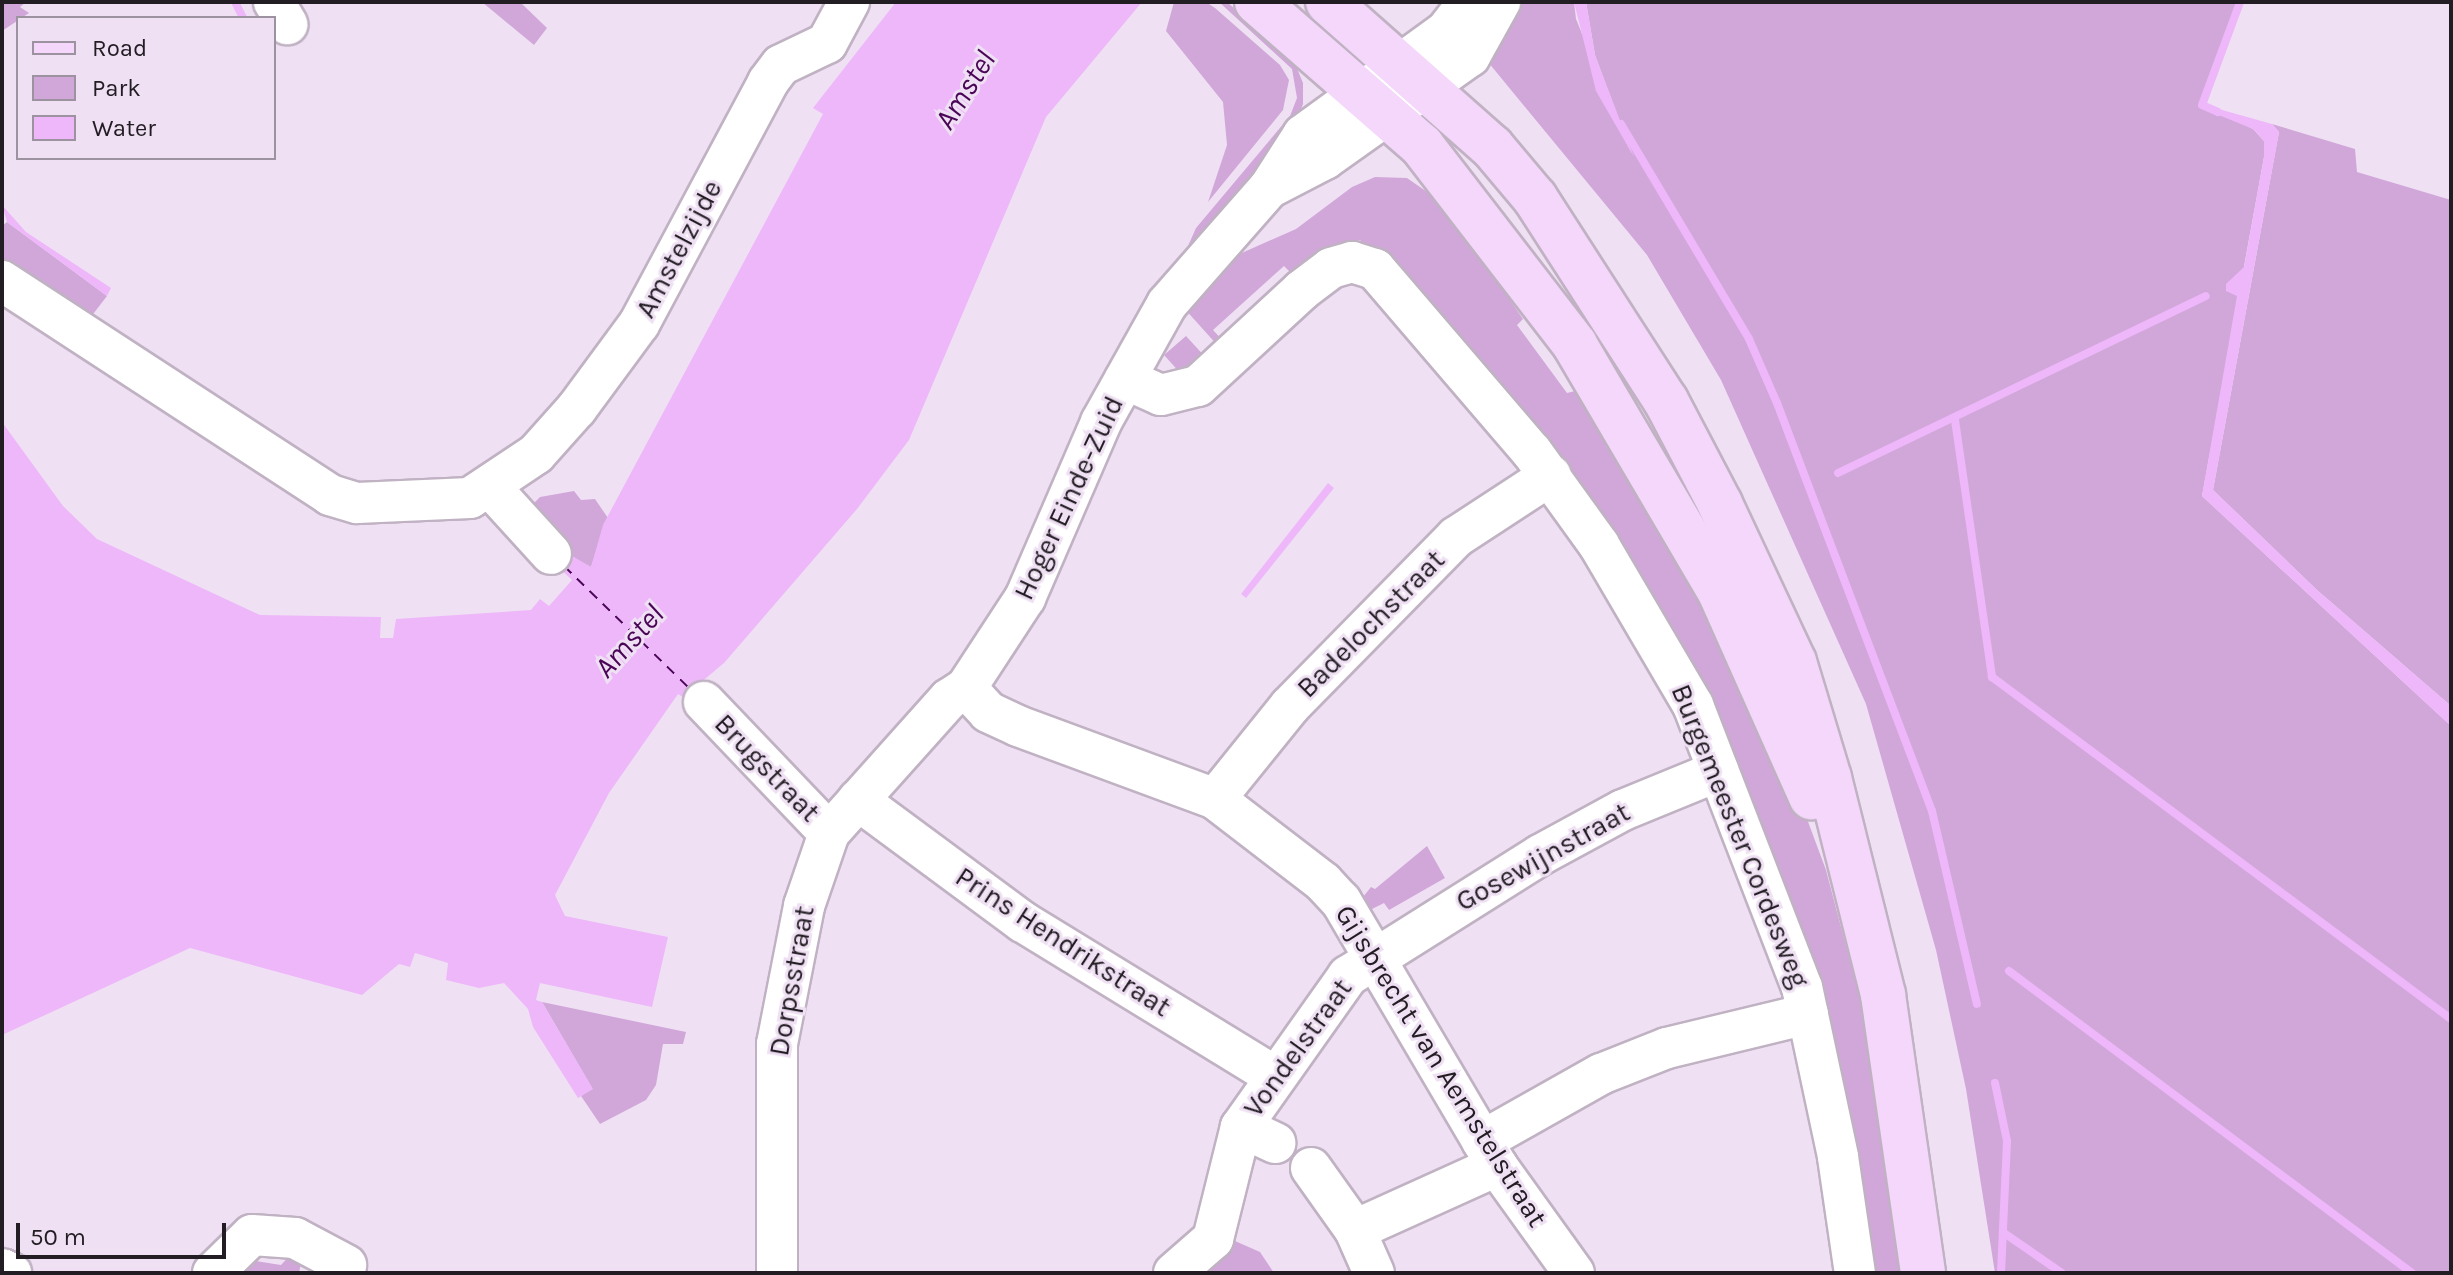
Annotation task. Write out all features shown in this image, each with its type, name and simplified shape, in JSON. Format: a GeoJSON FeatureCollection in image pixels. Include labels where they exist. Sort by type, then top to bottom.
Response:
{"type":"FeatureCollection","features":[{"type":"Feature","properties":{"kind":"main road"},"geometry":{"type":"LineString","coordinates":[[1257,2],[1389,90],[1492,147],[1535,198],[1666,401],[1794,662],[1883,995],[1923,1273]]}},
{"type":"Feature","properties":{"kind":"main road"},"geometry":{"type":"LineString","coordinates":[[1328,2],[1389,90]]}},
{"type":"Feature","properties":{"kind":"street","name":"Amstelzijde"},"geometry":{"type":"LineString","coordinates":[[2,281],[330,495],[357,503],[425,503],[470,498],[491,488],[544,445],[639,324],[768,82],[781,65],[827,43],[849,2]]}},
{"type":"Feature","properties":{"kind":"street"},"geometry":{"type":"LineString","coordinates":[[1389,90],[1446,31],[1469,2]]}},
{"type":"Feature","properties":{"kind":"street"},"geometry":{"type":"LineString","coordinates":[[1389,90],[1470,56],[1500,2]]}},
{"type":"Feature","properties":{"kind":"street","name":"Hoger Einde-Zuid"},"geometry":{"type":"LineString","coordinates":[[858,800],[949,699],[966,688],[1025,598],[1125,379],[1167,304],[1269,188],[1303,135],[1389,90]]}},
{"type":"Feature","properties":{"kind":"street","name":"Burgemeester Cordesweg"},"geometry":{"type":"LineString","coordinates":[[1125,379],[1161,395],[1198,386],[1302,290],[1331,268],[1352,262],[1375,269],[1551,475],[1661,647],[1693,705],[1808,1014],[1855,1273]]}},
{"type":"Feature","properties":{"kind":"street","name":"Badelochstraat"},"geometry":{"type":"LineString","coordinates":[[1215,799],[1290,706],[1456,537],[1551,475]]}},
{"type":"Feature","properties":{"kind":"street"},"geometry":{"type":"LineString","coordinates":[[491,488],[551,554]]}},
{"type":"Feature","properties":{"kind":"street","name":"Gijsbrecht van Aemstelstraat"},"geometry":{"type":"LineString","coordinates":[[966,688],[988,712],[1018,726],[1215,799],[1323,882],[1374,956],[1490,1154],[1574,1273]]}},
{"type":"Feature","properties":{"kind":"street","name":"Brugstraat"},"geometry":{"type":"LineString","coordinates":[[704,702],[829,833]]}},
{"type":"Feature","properties":{"kind":"street","name":"Gosewijnstraat"},"geometry":{"type":"LineString","coordinates":[[1374,956],[1623,810],[1718,771]]}},
{"type":"Feature","properties":{"kind":"street","name":"Dorpsstraat"},"geometry":{"type":"LineString","coordinates":[[777,1273],[777,1044],[804,906],[829,833],[858,800]]}},
{"type":"Feature","properties":{"kind":"street","name":"Prins Hendrikstraat"},"geometry":{"type":"LineString","coordinates":[[858,800],[1023,922],[1273,1075]]}},
{"type":"Feature","properties":{"kind":"street","name":"Vondelstraat"},"geometry":{"type":"LineString","coordinates":[[1174,1273],[1213,1239],[1258,1135],[1273,1075],[1348,976],[1374,956]]}},
{"type":"Feature","properties":{"kind":"street"},"geometry":{"type":"LineString","coordinates":[[1355,1230],[1490,1154],[1601,1074],[1667,1048],[1808,1014]]}},
{"type":"Feature","properties":{"kind":"street"},"geometry":{"type":"LineString","coordinates":[[1311,1168],[1355,1230],[1374,1273]]}},
{"type":"Feature","properties":{"kind":"street"},"geometry":{"type":"LineString","coordinates":[[213,1273],[252,1235],[295,1238],[349,1270]]}},
{"type":"Feature","properties":{"kind":"street"},"geometry":{"type":"LineString","coordinates":[[2,1269],[11,1273]]}},
{"type":"Feature","properties":{"kind":"green space"},"geometry":{"type":"Polygon","coordinates":[[[2,2],[26,2],[20,7],[29,13],[16,16],[16,22],[2,31],[2,2]]]}},
{"type":"Feature","properties":{"kind":"green space"},"geometry":{"type":"Polygon","coordinates":[[[482,2],[520,2],[547,28],[534,45],[482,2]]]}},
{"type":"Feature","properties":{"kind":"green space"},"geometry":{"type":"Polygon","coordinates":[[[1174,2],[1206,2],[1215,8],[1280,65],[1289,80],[1283,110],[1208,202],[1227,145],[1223,102],[1166,31],[1174,2]]]}},
{"type":"Feature","properties":{"kind":"green space"},"geometry":{"type":"Polygon","coordinates":[[[1219,2],[1227,2],[1294,61],[1303,83],[1303,104],[1294,128],[1184,255],[1196,228],[1290,116],[1297,98],[1292,69],[1219,2]]]}},
{"type":"Feature","properties":{"kind":"green space"},"geometry":{"type":"Polygon","coordinates":[[[1519,2],[1574,2],[1576,19],[1631,153],[1595,55],[1586,2],[2241,2],[2206,105],[2253,129],[2264,141],[2264,157],[2202,496],[2451,726],[2451,1273],[1995,1273],[1966,1089],[1936,950],[1866,704],[1721,380],[1647,255],[1488,62],[1519,2]]]}},
{"type":"Feature","properties":{"kind":"green space"},"geometry":{"type":"Polygon","coordinates":[[[2272,124],[2355,149],[2357,172],[2451,200],[2451,706],[2317,590],[2213,490],[2279,132],[2272,124]]]}},
{"type":"Feature","properties":{"kind":"green space"},"geometry":{"type":"Polygon","coordinates":[[[1375,177],[1407,178],[1443,203],[1523,319],[1517,325],[1567,393],[1575,391],[1657,494],[1775,733],[1826,870],[1863,1011],[1886,1137],[1903,1273],[1877,1273],[1848,1104],[1818,986],[1780,869],[1737,770],[1497,391],[1360,240],[1331,248],[1297,279],[1284,266],[1213,330],[1227,345],[1219,347],[1183,307],[1235,256],[1296,229],[1352,187],[1375,177]]]}},
{"type":"Feature","properties":{"kind":"green space"},"geometry":{"type":"Polygon","coordinates":[[[7,222],[107,296],[87,322],[2,260],[2,226],[7,222]]]}},
{"type":"Feature","properties":{"kind":"green space"},"geometry":{"type":"Polygon","coordinates":[[[1186,336],[1208,360],[1183,376],[1164,355],[1186,336]]]}},
{"type":"Feature","properties":{"kind":"green space"},"geometry":{"type":"Polygon","coordinates":[[[574,491],[581,500],[595,499],[608,518],[591,567],[572,559],[529,508],[540,497],[574,491]]]}},
{"type":"Feature","properties":{"kind":"green space"},"geometry":{"type":"Polygon","coordinates":[[[1427,846],[1445,878],[1389,910],[1384,903],[1370,910],[1363,897],[1371,887],[1375,889],[1427,846]]]}},
{"type":"Feature","properties":{"kind":"green space"},"geometry":{"type":"Polygon","coordinates":[[[542,1002],[686,1032],[683,1044],[663,1044],[656,1085],[646,1100],[600,1124],[581,1096],[592,1088],[542,1002]]]}},
{"type":"Feature","properties":{"kind":"green space"},"geometry":{"type":"Polygon","coordinates":[[[1235,1241],[1260,1252],[1274,1273],[1203,1273],[1235,1241]]]}},
{"type":"Feature","properties":{"kind":"green space"},"geometry":{"type":"Polygon","coordinates":[[[294,1251],[301,1263],[299,1273],[219,1273],[243,1259],[281,1265],[294,1251]]]}},
{"type":"Feature","properties":{"kind":"water","name":"Amstel"},"geometry":{"type":"Polygon","coordinates":[[[896,2],[1142,2],[1046,117],[909,440],[857,509],[724,663],[699,684],[698,707],[678,694],[609,793],[555,895],[565,916],[668,937],[652,1007],[540,983],[536,1000],[542,1002],[593,1089],[578,1098],[533,1027],[528,1009],[504,983],[479,988],[446,980],[448,963],[415,953],[410,967],[399,964],[362,995],[190,948],[2,1035],[2,422],[63,506],[97,539],[260,615],[381,617],[380,638],[393,638],[396,619],[531,610],[540,599],[549,606],[572,580],[548,558],[557,547],[591,567],[603,525],[823,114],[813,108],[896,2]]]}},
{"type":"Feature","properties":{"kind":"water"},"geometry":{"type":"Polygon","coordinates":[[[1574,2],[1586,2],[1595,55],[1634,157],[1596,91],[1574,2]]]}},
{"type":"Feature","properties":{"kind":"water"},"geometry":{"type":"Polygon","coordinates":[[[2215,108],[2272,124],[2279,132],[2213,490],[2317,590],[2451,706],[2451,726],[2202,496],[2237,296],[2226,291],[2226,284],[2244,267],[2264,157],[2264,141],[2253,129],[2214,113],[2215,108]]]}},
{"type":"Feature","properties":{"kind":"water"},"geometry":{"type":"Polygon","coordinates":[[[2,205],[26,232],[111,288],[107,296],[7,222],[2,205]]]}},
{"type":"Feature","properties":{"kind":"water"},"geometry":{"type":"Polygon","coordinates":[[[1328,483],[1334,488],[1246,598],[1241,594],[1328,483]]]}},
{"type":"Feature","properties":{"kind":"waterway"},"geometry":{"type":"LineString","coordinates":[[235,2],[242,16]]}},
{"type":"Feature","properties":{"kind":"waterway"},"geometry":{"type":"LineString","coordinates":[[2218,112],[2202,105],[2240,2]]}},
{"type":"Feature","properties":{"kind":"waterway"},"geometry":{"type":"LineString","coordinates":[[1621,124],[1749,339],[1777,403],[1932,811],[1977,1004]]}},
{"type":"Feature","properties":{"kind":"waterway"},"geometry":{"type":"LineString","coordinates":[[1838,473],[2206,296]]}},
{"type":"Feature","properties":{"kind":"waterway"},"geometry":{"type":"LineString","coordinates":[[1955,420],[1992,677],[2451,1019]]}},
{"type":"Feature","properties":{"kind":"waterway"},"geometry":{"type":"LineString","coordinates":[[2009,971],[2412,1273]]}},
{"type":"Feature","properties":{"kind":"waterway"},"geometry":{"type":"LineString","coordinates":[[1995,1083],[2007,1141],[2001,1273]]}},
{"type":"Feature","properties":{"kind":"waterway"},"geometry":{"type":"LineString","coordinates":[[2004,1233],[2062,1273]]}},
{"type":"Feature","properties":{"kind":"ferry route"},"geometry":{"type":"LineString","coordinates":[[564,566],[691,690]]}}]}
